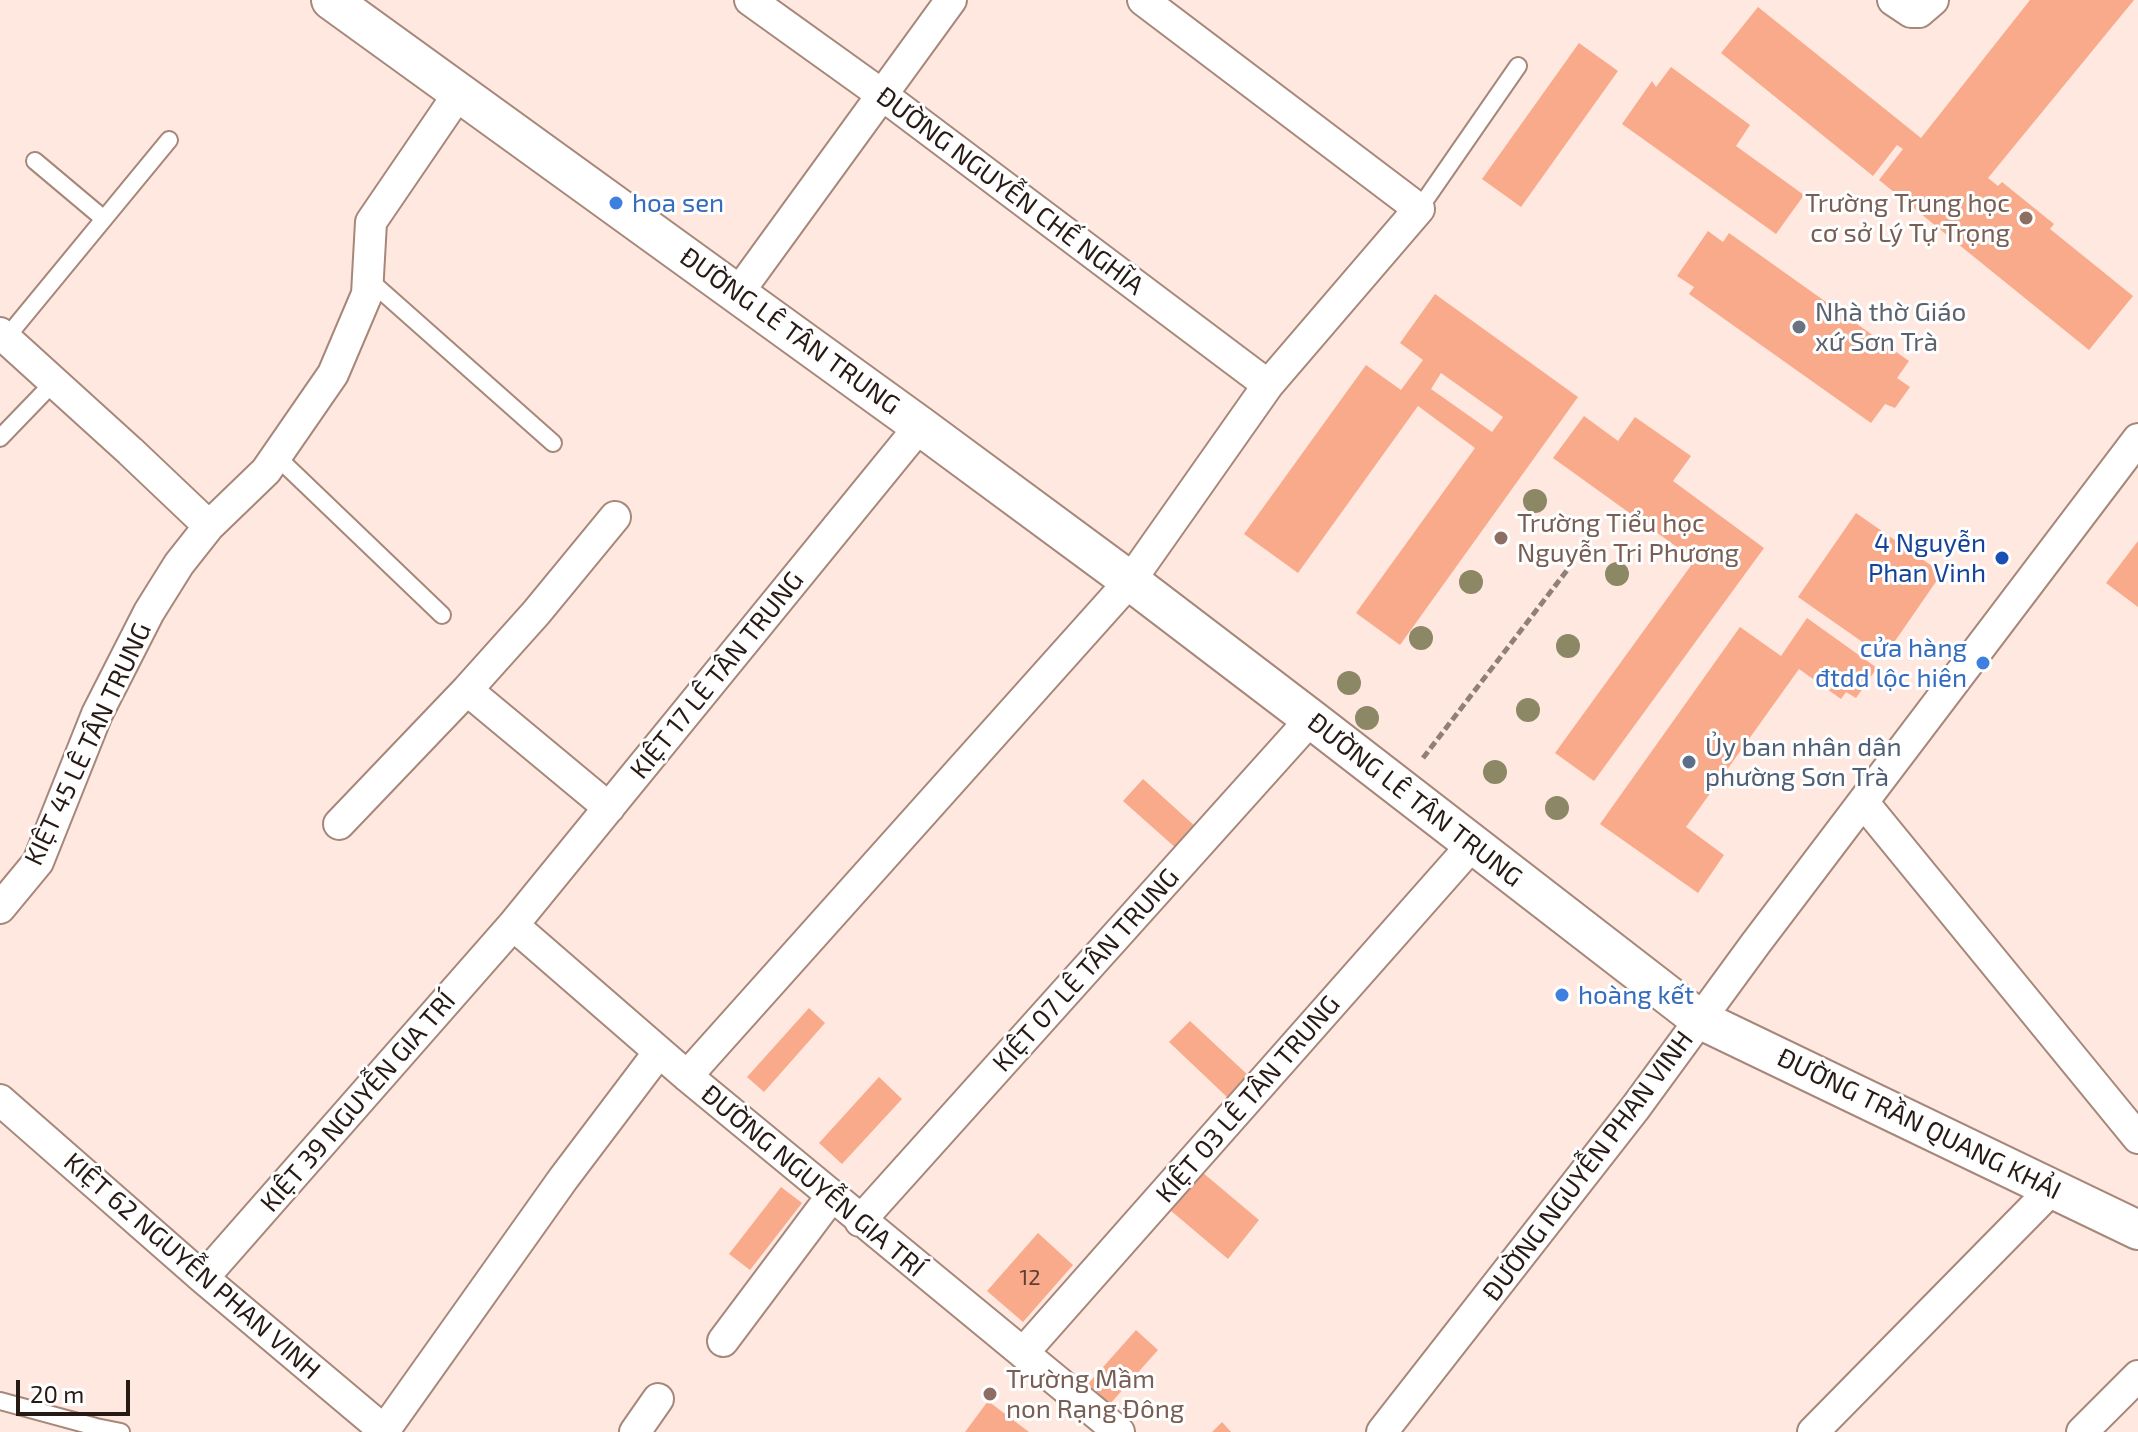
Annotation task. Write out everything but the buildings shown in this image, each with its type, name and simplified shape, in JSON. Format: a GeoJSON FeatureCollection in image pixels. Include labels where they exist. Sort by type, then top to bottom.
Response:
{"type":"FeatureCollection","features":[{"type":"Feature","properties":{"kind":"street","name":"ĐƯỜNG LÊ TÂN TRUNG"},"geometry":{"type":"LineString","coordinates":[[331,0],[1130,581],[1699,1019]]}},
{"type":"Feature","properties":{"kind":"street","name":"ĐƯỜNG NGUYỄN CHẾ NGHĨA"},"geometry":{"type":"LineString","coordinates":[[750,0],[881,94],[1268,385]]}},
{"type":"Feature","properties":{"kind":"street"},"geometry":{"type":"LineString","coordinates":[[738,293],[951,0]]}},
{"type":"Feature","properties":{"kind":"street"},"geometry":{"type":"LineString","coordinates":[[687,1076],[1130,581],[1268,385],[1419,209],[1143,0]]}},
{"type":"Feature","properties":{"kind":"street"},"geometry":{"type":"LineString","coordinates":[[1893,0],[1911,12],[1919,12],[1933,0]]}},
{"type":"Feature","properties":{"kind":"street","name":"KIỆT 45 LÊ TÂN TRUNG"},"geometry":{"type":"LineString","coordinates":[[0,908],[38,862],[97,714],[149,612],[179,564],[209,526],[266,471],[333,374],[367,294],[371,222],[459,93]]}},
{"type":"Feature","properties":{"kind":"street"},"geometry":{"type":"LineString","coordinates":[[3,336],[209,526]]}},
{"type":"Feature","properties":{"kind":"street","name":"KIỆT 17 LÊ TÂN TRUNG"},"geometry":{"type":"LineString","coordinates":[[513,925],[920,426]]}},
{"type":"Feature","properties":{"kind":"street","name":"ĐƯỜNG NGUYỄN PHAN VINH"},"geometry":{"type":"LineString","coordinates":[[1382,1432],[1636,1107],[1699,1019],[2138,439]]}},
{"type":"Feature","properties":{"kind":"street"},"geometry":{"type":"LineString","coordinates":[[339,824],[467,690],[615,517]]}},
{"type":"Feature","properties":{"kind":"street"},"geometry":{"type":"LineString","coordinates":[[467,690],[609,808]]}},
{"type":"Feature","properties":{"kind":"street","name":"KIỆT 07 LÊ TÂN TRUNG"},"geometry":{"type":"LineString","coordinates":[[860,1221],[1311,719]]}},
{"type":"Feature","properties":{"kind":"street"},"geometry":{"type":"LineString","coordinates":[[1863,802],[2138,1138]]}},
{"type":"Feature","properties":{"kind":"street","name":"KIỆT 03 LÊ TÂN TRUNG"},"geometry":{"type":"LineString","coordinates":[[1023,1353],[1473,844]]}},
{"type":"Feature","properties":{"kind":"street","name":"ĐƯỜNG NGUYỄN GIA TRÍ"},"geometry":{"type":"LineString","coordinates":[[513,925],[831,1197],[1119,1432]]}},
{"type":"Feature","properties":{"kind":"street","name":"KIỆT 39 NGUYỄN GIA TRÍ"},"geometry":{"type":"LineString","coordinates":[[203,1278],[513,925]]}},
{"type":"Feature","properties":{"kind":"street","name":"ĐƯỜNG TRẦN QUANG KHẢI"},"geometry":{"type":"LineString","coordinates":[[1699,1019],[2138,1230]]}},
{"type":"Feature","properties":{"kind":"street"},"geometry":{"type":"LineString","coordinates":[[385,1431],[563,1179],[659,1052]]}},
{"type":"Feature","properties":{"kind":"street","name":"KIỆT 62 NGUYỄN PHAN VINH"},"geometry":{"type":"LineString","coordinates":[[0,1100],[203,1278],[385,1431]]}},
{"type":"Feature","properties":{"kind":"street"},"geometry":{"type":"LineString","coordinates":[[1813,1432],[2053,1188]]}},
{"type":"Feature","properties":{"kind":"street"},"geometry":{"type":"LineString","coordinates":[[723,1341],[831,1197]]}},
{"type":"Feature","properties":{"kind":"street"},"geometry":{"type":"LineString","coordinates":[[2082,1432],[2138,1376]]}},
{"type":"Feature","properties":{"kind":"street"},"geometry":{"type":"LineString","coordinates":[[635,1432],[658,1399]]}},
{"type":"Feature","properties":{"kind":"lane"},"geometry":{"type":"LineString","coordinates":[[1419,209],[1518,66]]}},
{"type":"Feature","properties":{"kind":"lane"},"geometry":{"type":"LineString","coordinates":[[3,336],[169,140]]}},
{"type":"Feature","properties":{"kind":"lane"},"geometry":{"type":"LineString","coordinates":[[35,161],[104,219]]}},
{"type":"Feature","properties":{"kind":"lane"},"geometry":{"type":"LineString","coordinates":[[368,279],[553,443]]}},
{"type":"Feature","properties":{"kind":"lane"},"geometry":{"type":"LineString","coordinates":[[0,438],[54,382]]}},
{"type":"Feature","properties":{"kind":"lane"},"geometry":{"type":"LineString","coordinates":[[276,456],[442,615]]}},
{"type":"Feature","properties":{"kind":"lane"},"geometry":{"type":"LineString","coordinates":[[0,1401],[121,1432]]}},
{"type":"Feature","properties":{"kind":"path"},"geometry":{"type":"LineString","coordinates":[[1400,788],[1578,556]]}},
{"type":"Feature","properties":{"kind":"place","name":"hoa sen"},"geometry":{"type":"Point","coordinates":[616,203]}},
{"type":"Feature","properties":{"kind":"place","name":"Trường Trung học cơ sở Lý Tự Trọng"},"geometry":{"type":"Point","coordinates":[2026,218]}},
{"type":"Feature","properties":{"kind":"place","name":"Nhà thờ Giáo xứ Sơn Trà"},"geometry":{"type":"Point","coordinates":[1799,327]}},
{"type":"Feature","properties":{"kind":"place","name":"Trường Tiểu học Nguyễn Tri Phương"},"geometry":{"type":"Point","coordinates":[1501,538]}},
{"type":"Feature","properties":{"kind":"place","name":"4 Nguyễn Phan Vinh"},"geometry":{"type":"Point","coordinates":[2002,558]}},
{"type":"Feature","properties":{"kind":"place","name":"cửa hàng đtdd lộc hiên"},"geometry":{"type":"Point","coordinates":[1983,663]}},
{"type":"Feature","properties":{"kind":"place","name":"Ủy ban nhân dân phường Sơn Trà"},"geometry":{"type":"Point","coordinates":[1689,762]}},
{"type":"Feature","properties":{"kind":"place","name":"hoàng kết"},"geometry":{"type":"Point","coordinates":[1562,995]}},
{"type":"Feature","properties":{"kind":"place","name":"Trường Mầm non Rạng Đông"},"geometry":{"type":"Point","coordinates":[990,1394]}}]}
